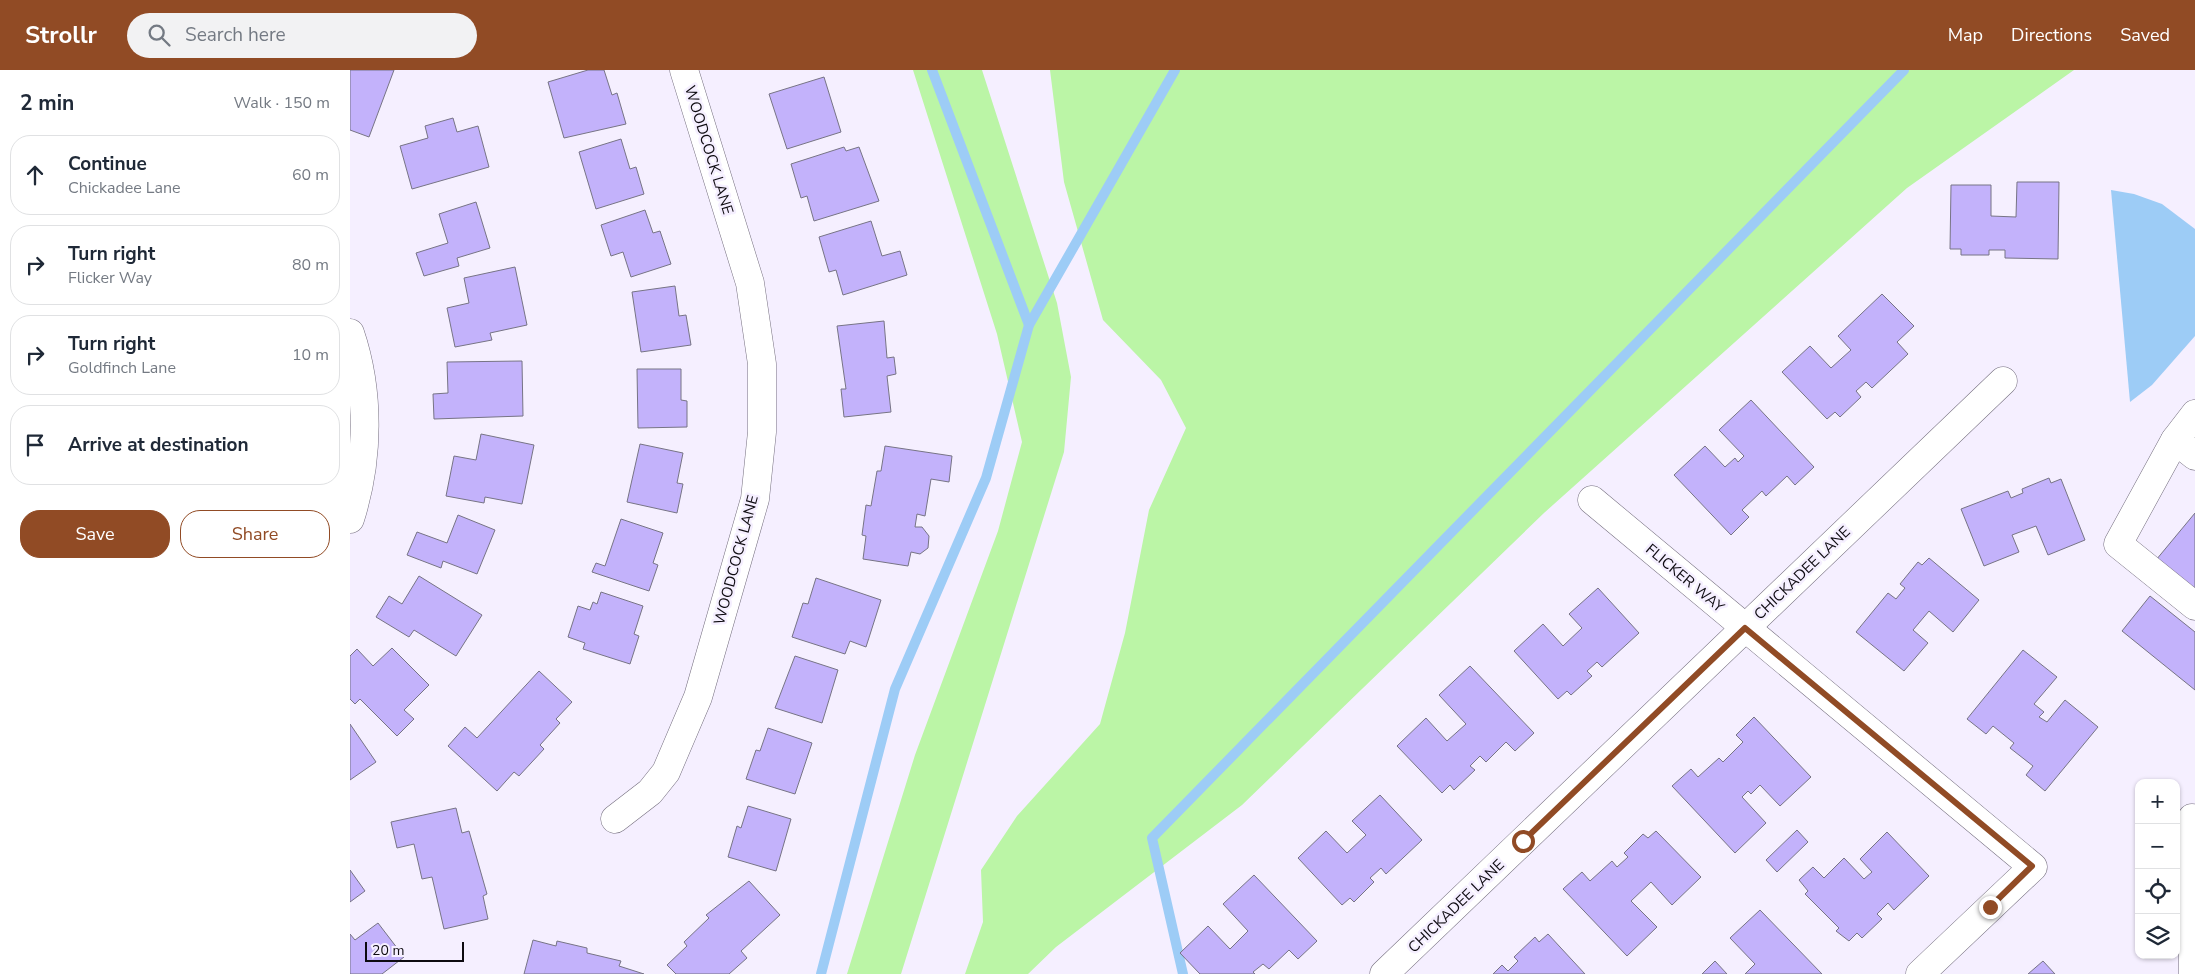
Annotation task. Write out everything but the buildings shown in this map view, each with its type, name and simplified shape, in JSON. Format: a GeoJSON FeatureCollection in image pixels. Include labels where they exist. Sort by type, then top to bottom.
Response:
{"type":"FeatureCollection","features":[{"type":"Feature","properties":{"kind":"street","name":"WOODCOCK LANE"},"geometry":{"type":"LineString","coordinates":[[615,819],[626,813],[650,792],[666,772],[698,697],[755,499],[762,432],[762,364],[750,283],[684,70]]}},
{"type":"Feature","properties":{"kind":"street"},"geometry":{"type":"LineString","coordinates":[[350,333],[355,347],[364,405],[364,453],[356,501],[350,519]]}},
{"type":"Feature","properties":{"kind":"street","name":"CHICKADEE LANE"},"geometry":{"type":"LineString","coordinates":[[1384,974],[2003,381]]}},
{"type":"Feature","properties":{"kind":"street"},"geometry":{"type":"LineString","coordinates":[[2195,414],[2185,448],[2118,544],[2195,606]]}},
{"type":"Feature","properties":{"kind":"street","name":"FLICKER WAY"},"geometry":{"type":"LineString","coordinates":[[1592,500],[2032,866],[1920,974]]}},
{"type":"Feature","properties":{"kind":"street"},"geometry":{"type":"LineString","coordinates":[[2192,818],[2193,974]]}},
{"type":"Feature","properties":{"kind":"green space"},"geometry":{"type":"Polygon","coordinates":[[[913,70],[982,70],[1057,303],[1071,377],[1064,452],[901,974],[847,974],[915,755],[998,531],[1022,442],[997,334],[913,70]]]}},
{"type":"Feature","properties":{"kind":"green space"},"geometry":{"type":"Polygon","coordinates":[[[1050,70],[2074,70],[1907,188],[1544,513],[1242,805],[1056,947],[1028,974],[965,974],[983,922],[981,870],[1017,816],[1100,724],[1125,633],[1149,510],[1186,428],[1161,380],[1103,320],[1064,182],[1050,70]]]}},
{"type":"Feature","properties":{"kind":"water"},"geometry":{"type":"Polygon","coordinates":[[[2111,190],[2134,194],[2162,204],[2195,229],[2195,336],[2152,385],[2130,402],[2111,190]]]}},
{"type":"Feature","properties":{"kind":"waterway"},"geometry":{"type":"LineString","coordinates":[[932,70],[1029,325]]}},
{"type":"Feature","properties":{"kind":"waterway"},"geometry":{"type":"LineString","coordinates":[[821,974],[895,689],[986,478],[1029,325],[1175,70]]}},
{"type":"Feature","properties":{"kind":"waterway"},"geometry":{"type":"LineString","coordinates":[[1183,974],[1152,838],[1904,70]]}},
{"type":"Feature","properties":{"kind":"route"},"geometry":{"type":"LineString","coordinates":[[1523,841],[1745,628],[2032,866],[1990,907]]}}]}
